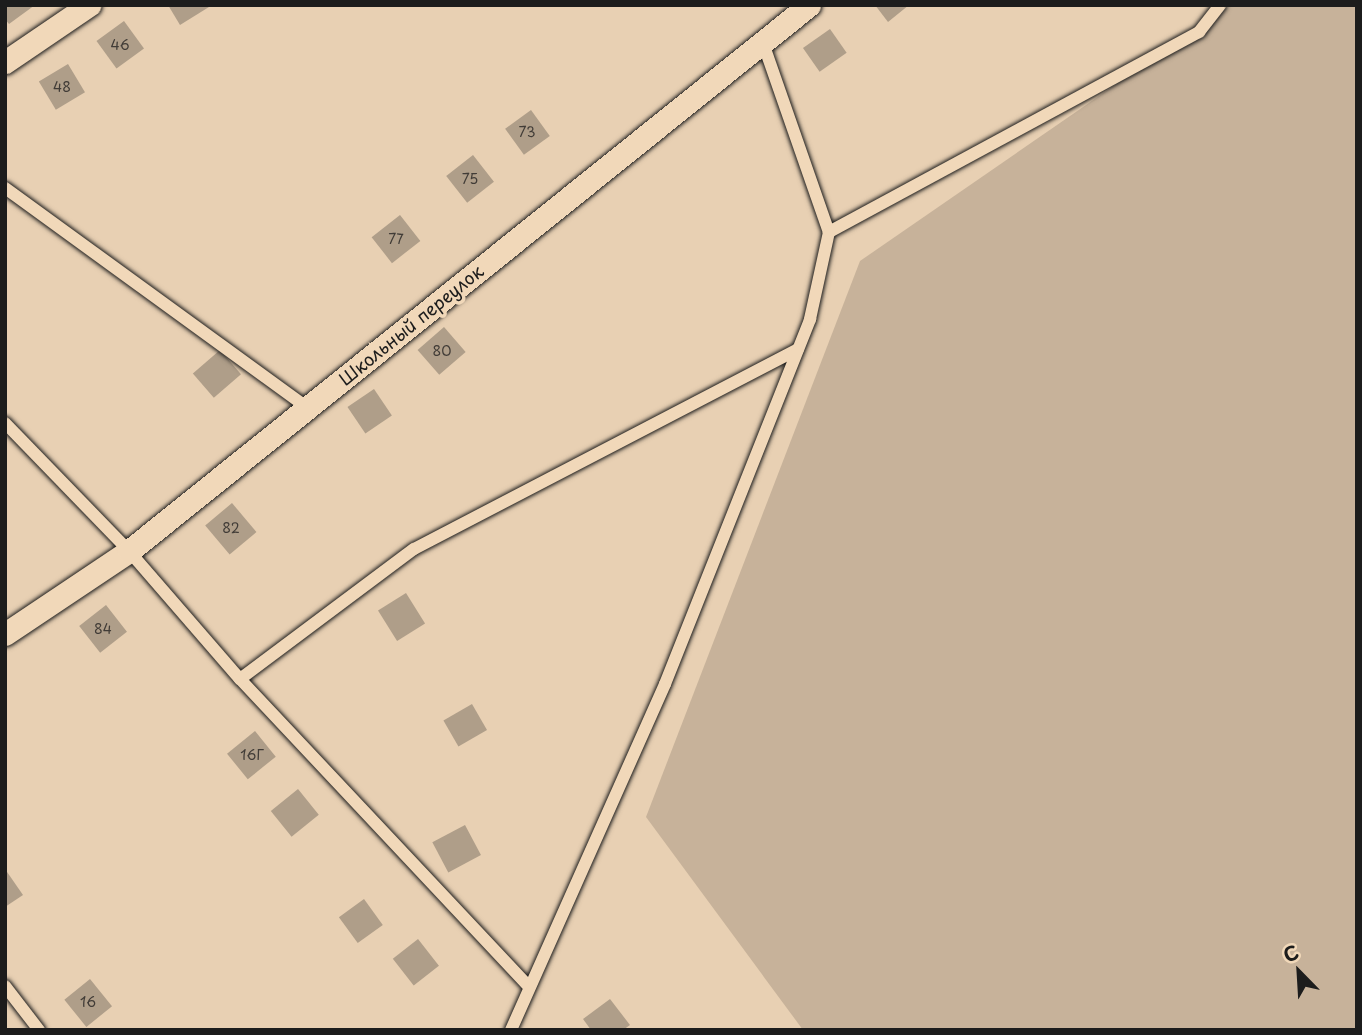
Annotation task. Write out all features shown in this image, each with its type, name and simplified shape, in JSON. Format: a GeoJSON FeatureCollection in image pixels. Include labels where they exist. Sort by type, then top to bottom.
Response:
{"type":"FeatureCollection","features":[{"type":"Feature","properties":{"kind":"street"},"geometry":{"type":"LineString","coordinates":[[5,62],[89,5]]}},
{"type":"Feature","properties":{"kind":"street","name":"Школьный переулок"},"geometry":{"type":"LineString","coordinates":[[5,634],[129,551],[809,5]]}},
{"type":"Feature","properties":{"kind":"lane"},"geometry":{"type":"LineString","coordinates":[[829,232],[1199,32],[1220,5]]}},
{"type":"Feature","properties":{"kind":"lane"},"geometry":{"type":"LineString","coordinates":[[511,1030],[528,986],[665,684],[810,319],[829,232],[763,43]]}},
{"type":"Feature","properties":{"kind":"lane"},"geometry":{"type":"LineString","coordinates":[[5,188],[308,408]]}},
{"type":"Feature","properties":{"kind":"lane"},"geometry":{"type":"LineString","coordinates":[[240,679],[414,549],[798,349]]}},
{"type":"Feature","properties":{"kind":"lane"},"geometry":{"type":"LineString","coordinates":[[5,423],[129,551],[240,679],[528,986]]}},
{"type":"Feature","properties":{"kind":"lane"},"geometry":{"type":"LineString","coordinates":[[5,986],[39,1030]]}},
{"type":"Feature","properties":{"kind":"shaded area"},"geometry":{"type":"Polygon","coordinates":[[[1231,5],[1357,5],[1357,1030],[803,1030],[646,817],[860,261],[1231,5]]]}},
{"type":"Feature","properties":{"kind":"building"},"geometry":{"type":"Polygon","coordinates":[[[5,5],[35,5],[9,24],[5,19],[5,5]]]}},
{"type":"Feature","properties":{"kind":"building"},"geometry":{"type":"Polygon","coordinates":[[[168,5],[208,5],[209,7],[180,25],[168,5]]]}},
{"type":"Feature","properties":{"kind":"building"},"geometry":{"type":"Polygon","coordinates":[[[875,5],[909,5],[888,22],[875,5]]]}},
{"type":"Feature","properties":{"kind":"building"},"geometry":{"type":"Polygon","coordinates":[[[124,21],[144,49],[116,68],[96,41],[124,21]]]}},
{"type":"Feature","properties":{"kind":"building"},"geometry":{"type":"Polygon","coordinates":[[[830,29],[847,53],[820,72],[803,48],[830,29]]]}},
{"type":"Feature","properties":{"kind":"building"},"geometry":{"type":"Polygon","coordinates":[[[68,64],[85,92],[56,110],[39,82],[68,64]]]}},
{"type":"Feature","properties":{"kind":"building"},"geometry":{"type":"Polygon","coordinates":[[[531,110],[550,136],[524,155],[505,129],[531,110]]]}},
{"type":"Feature","properties":{"kind":"building"},"geometry":{"type":"Polygon","coordinates":[[[473,155],[494,182],[467,203],[446,176],[473,155]]]}},
{"type":"Feature","properties":{"kind":"building"},"geometry":{"type":"Polygon","coordinates":[[[400,215],[420,241],[392,263],[372,237],[400,215]]]}},
{"type":"Feature","properties":{"kind":"building"},"geometry":{"type":"Polygon","coordinates":[[[444,327],[466,352],[439,375],[418,350],[444,327]]]}},
{"type":"Feature","properties":{"kind":"building"},"geometry":{"type":"Polygon","coordinates":[[[220,350],[241,374],[214,398],[193,374],[220,350]]]}},
{"type":"Feature","properties":{"kind":"building"},"geometry":{"type":"Polygon","coordinates":[[[374,389],[392,416],[365,433],[347,407],[374,389]]]}},
{"type":"Feature","properties":{"kind":"building"},"geometry":{"type":"Polygon","coordinates":[[[232,503],[256,532],[230,555],[205,525],[232,503]]]}},
{"type":"Feature","properties":{"kind":"building"},"geometry":{"type":"Polygon","coordinates":[[[406,593],[425,624],[397,641],[378,610],[406,593]]]}},
{"type":"Feature","properties":{"kind":"building"},"geometry":{"type":"Polygon","coordinates":[[[106,605],[127,632],[100,653],[79,626],[106,605]]]}},
{"type":"Feature","properties":{"kind":"building"},"geometry":{"type":"Polygon","coordinates":[[[472,704],[487,730],[458,746],[443,720],[472,704]]]}},
{"type":"Feature","properties":{"kind":"building"},"geometry":{"type":"Polygon","coordinates":[[[255,731],[276,757],[248,779],[227,754],[255,731]]]}},
{"type":"Feature","properties":{"kind":"building"},"geometry":{"type":"Polygon","coordinates":[[[298,789],[319,815],[292,837],[271,811],[298,789]]]}},
{"type":"Feature","properties":{"kind":"building"},"geometry":{"type":"Polygon","coordinates":[[[465,825],[481,855],[448,872],[432,842],[465,825]]]}},
{"type":"Feature","properties":{"kind":"building"},"geometry":{"type":"Polygon","coordinates":[[[5,869],[23,895],[5,907],[5,869]]]}},
{"type":"Feature","properties":{"kind":"building"},"geometry":{"type":"Polygon","coordinates":[[[364,899],[383,925],[358,943],[339,917],[364,899]]]}},
{"type":"Feature","properties":{"kind":"building"},"geometry":{"type":"Polygon","coordinates":[[[418,939],[439,966],[414,985],[393,959],[418,939]]]}},
{"type":"Feature","properties":{"kind":"building"},"geometry":{"type":"Polygon","coordinates":[[[90,979],[112,1006],[86,1027],[64,1000],[90,979]]]}},
{"type":"Feature","properties":{"kind":"building"},"geometry":{"type":"Polygon","coordinates":[[[610,999],[630,1025],[623,1030],[591,1030],[583,1019],[610,999]]]}}]}
